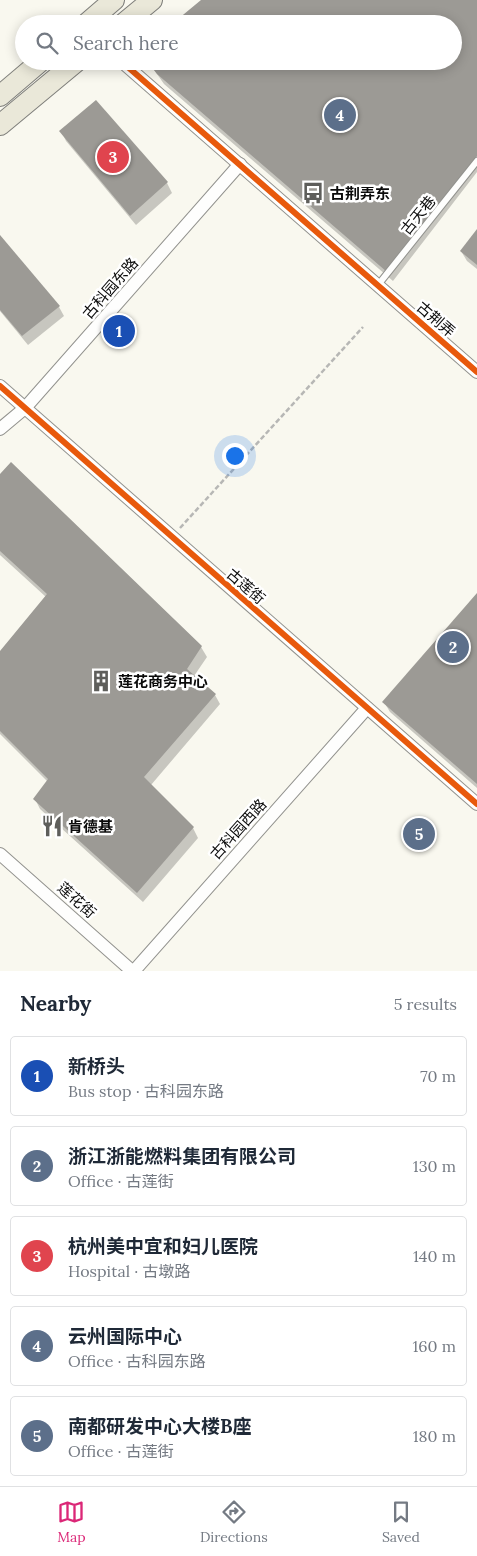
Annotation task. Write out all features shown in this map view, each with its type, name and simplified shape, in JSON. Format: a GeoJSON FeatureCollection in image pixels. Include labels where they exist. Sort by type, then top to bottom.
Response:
{"type":"FeatureCollection","features":[{"type":"Feature","properties":{"kind":"main road"},"geometry":{"type":"LineString","coordinates":[[96,15],[114,0]]}},
{"type":"Feature","properties":{"kind":"main road"},"geometry":{"type":"LineString","coordinates":[[134,15],[152,0]]}},
{"type":"Feature","properties":{"kind":"main road"},"geometry":{"type":"LineString","coordinates":[[0,96],[30,70]]}},
{"type":"Feature","properties":{"kind":"main road"},"geometry":{"type":"LineString","coordinates":[[0,125],[67,70]]}},
{"type":"Feature","properties":{"kind":"street","name":"古荆弄"},"geometry":{"type":"LineString","coordinates":[[131,70],[477,372]]}},
{"type":"Feature","properties":{"kind":"street","name":"古科园东路"},"geometry":{"type":"LineString","coordinates":[[0,429],[25,408],[240,164]]}},
{"type":"Feature","properties":{"kind":"street","name":"古莲街"},"geometry":{"type":"LineString","coordinates":[[0,386],[477,804]]}},
{"type":"Feature","properties":{"kind":"street","name":"古科园西路"},"geometry":{"type":"LineString","coordinates":[[133,971],[367,708]]}},
{"type":"Feature","properties":{"kind":"street","name":"莲花街"},"geometry":{"type":"LineString","coordinates":[[0,854],[133,971]]}},
{"type":"Feature","properties":{"kind":"lane","name":"古天巷"},"geometry":{"type":"LineString","coordinates":[[378,285],[477,160]]}},
{"type":"Feature","properties":{"kind":"path"},"geometry":{"type":"LineString","coordinates":[[172,537],[363,327]]}},
{"type":"Feature","properties":{"kind":"building"},"geometry":{"type":"Polygon","coordinates":[[[201,0],[477,0],[477,156],[387,272],[154,70],[462,70],[462,15],[183,15],[201,0]]]}},
{"type":"Feature","properties":{"kind":"building"},"geometry":{"type":"Polygon","coordinates":[[[96,100],[168,182],[130,216],[59,131],[96,100]]]}},
{"type":"Feature","properties":{"kind":"building"},"geometry":{"type":"Polygon","coordinates":[[[477,229],[477,265],[460,251],[477,229]]]}},
{"type":"Feature","properties":{"kind":"building"},"geometry":{"type":"Polygon","coordinates":[[[0,235],[60,306],[22,336],[0,310],[0,235]]]}},
{"type":"Feature","properties":{"kind":"building","name":"莲花商务中心"},"geometry":{"type":"Polygon","coordinates":[[[11,462],[202,646],[187,669],[216,694],[144,777],[194,827],[137,893],[33,799],[48,779],[0,731],[0,651],[47,594],[0,551],[0,474],[11,462]]]}},
{"type":"Feature","properties":{"kind":"building"},"geometry":{"type":"Polygon","coordinates":[[[477,593],[477,784],[382,702],[477,593]]]}},
{"type":"Feature","properties":{"kind":"cycle path"},"geometry":{"type":"LineString","coordinates":[[131,70],[477,372]]}},
{"type":"Feature","properties":{"kind":"cycle path"},"geometry":{"type":"LineString","coordinates":[[0,386],[477,804]]}},
{"type":"Feature","properties":{"kind":"place","name":"云州国际中心"},"geometry":{"type":"Point","coordinates":[340,115]}},
{"type":"Feature","properties":{"kind":"place","name":"杭州美中宜和妇儿医院"},"geometry":{"type":"Point","coordinates":[113,157]}},
{"type":"Feature","properties":{"kind":"place","name":"古荆弄东"},"geometry":{"type":"Point","coordinates":[313,193]}},
{"type":"Feature","properties":{"kind":"place","name":"新桥头"},"geometry":{"type":"Point","coordinates":[119,331]}},
{"type":"Feature","properties":{"kind":"place","name":"浙江浙能燃料集团有限公司"},"geometry":{"type":"Point","coordinates":[453,647]}},
{"type":"Feature","properties":{"kind":"place","name":"莲花商务中心"},"geometry":{"type":"Point","coordinates":[101,681]}},
{"type":"Feature","properties":{"kind":"place","name":"肯德基"},"geometry":{"type":"Point","coordinates":[52,826]}},
{"type":"Feature","properties":{"kind":"place","name":"南都研发中心大楼B座"},"geometry":{"type":"Point","coordinates":[419,834]}}]}
